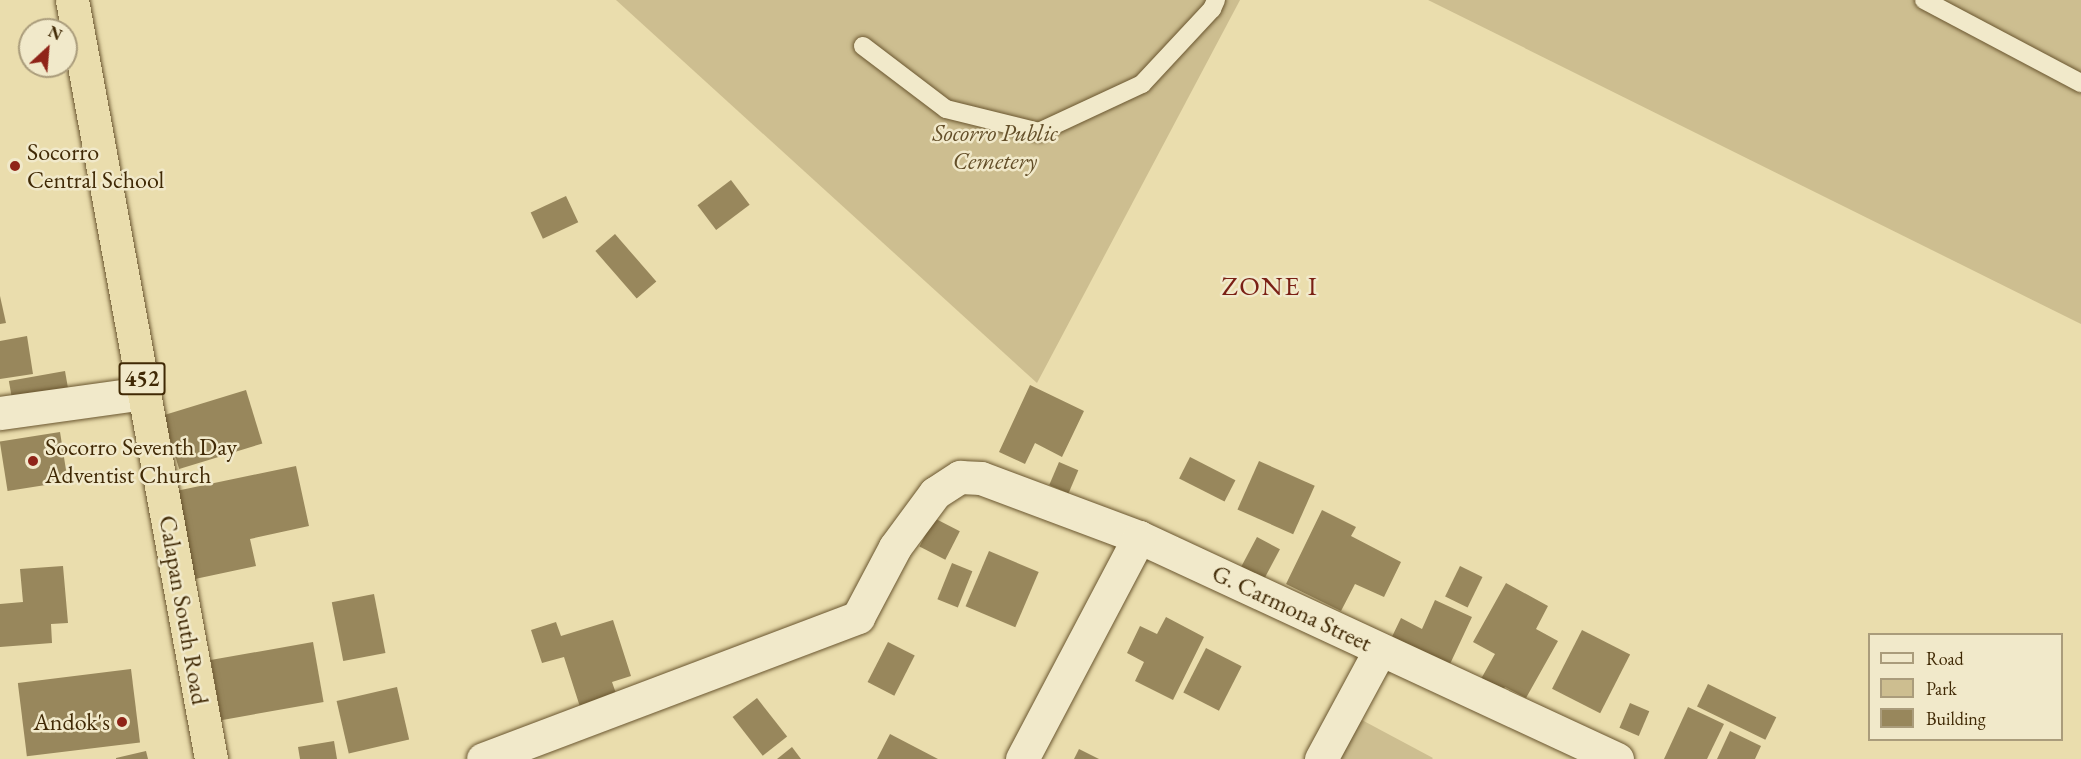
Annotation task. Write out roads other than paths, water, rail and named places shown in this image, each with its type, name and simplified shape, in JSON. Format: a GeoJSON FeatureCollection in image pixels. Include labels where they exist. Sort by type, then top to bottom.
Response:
{"type":"FeatureCollection","features":[{"type":"Feature","properties":{"kind":"highway","name":"Calapan South Road"},"geometry":{"type":"LineString","coordinates":[[72,0],[211,759]]}},
{"type":"Feature","properties":{"kind":"street"},"geometry":{"type":"LineString","coordinates":[[0,413],[145,393]]}},
{"type":"Feature","properties":{"kind":"street","name":"G. Carmona Street"},"geometry":{"type":"LineString","coordinates":[[483,759],[858,617],[895,547],[935,493],[960,477],[981,478],[1139,537],[1617,759]]}},
{"type":"Feature","properties":{"kind":"street"},"geometry":{"type":"LineString","coordinates":[[1022,759],[1139,537]]}},
{"type":"Feature","properties":{"kind":"street"},"geometry":{"type":"LineString","coordinates":[[1321,759],[1380,650]]}},
{"type":"Feature","properties":{"kind":"lane"},"geometry":{"type":"LineString","coordinates":[[864,46],[946,109],[1040,132],[1142,84],[1212,9],[1216,0]]}},
{"type":"Feature","properties":{"kind":"lane"},"geometry":{"type":"LineString","coordinates":[[1924,0],[2081,83]]}},
{"type":"Feature","properties":{"kind":"place","name":"Socorro Central School"},"geometry":{"type":"Point","coordinates":[15,166]}},
{"type":"Feature","properties":{"kind":"place","name":"Socorro Seventh Day Adventist Church"},"geometry":{"type":"Point","coordinates":[33,461]}},
{"type":"Feature","properties":{"kind":"place","name":"Andok's"},"geometry":{"type":"Point","coordinates":[122,722]}},
{"type":"Feature","properties":{"kind":"district","name":"ZONE I"},"geometry":{"type":"Point","coordinates":[1270,286]}},
{"type":"Feature","properties":{"kind":"park label","name":"Socorro Public Cemetery"},"geometry":{"type":"Point","coordinates":[995,147]}}]}
